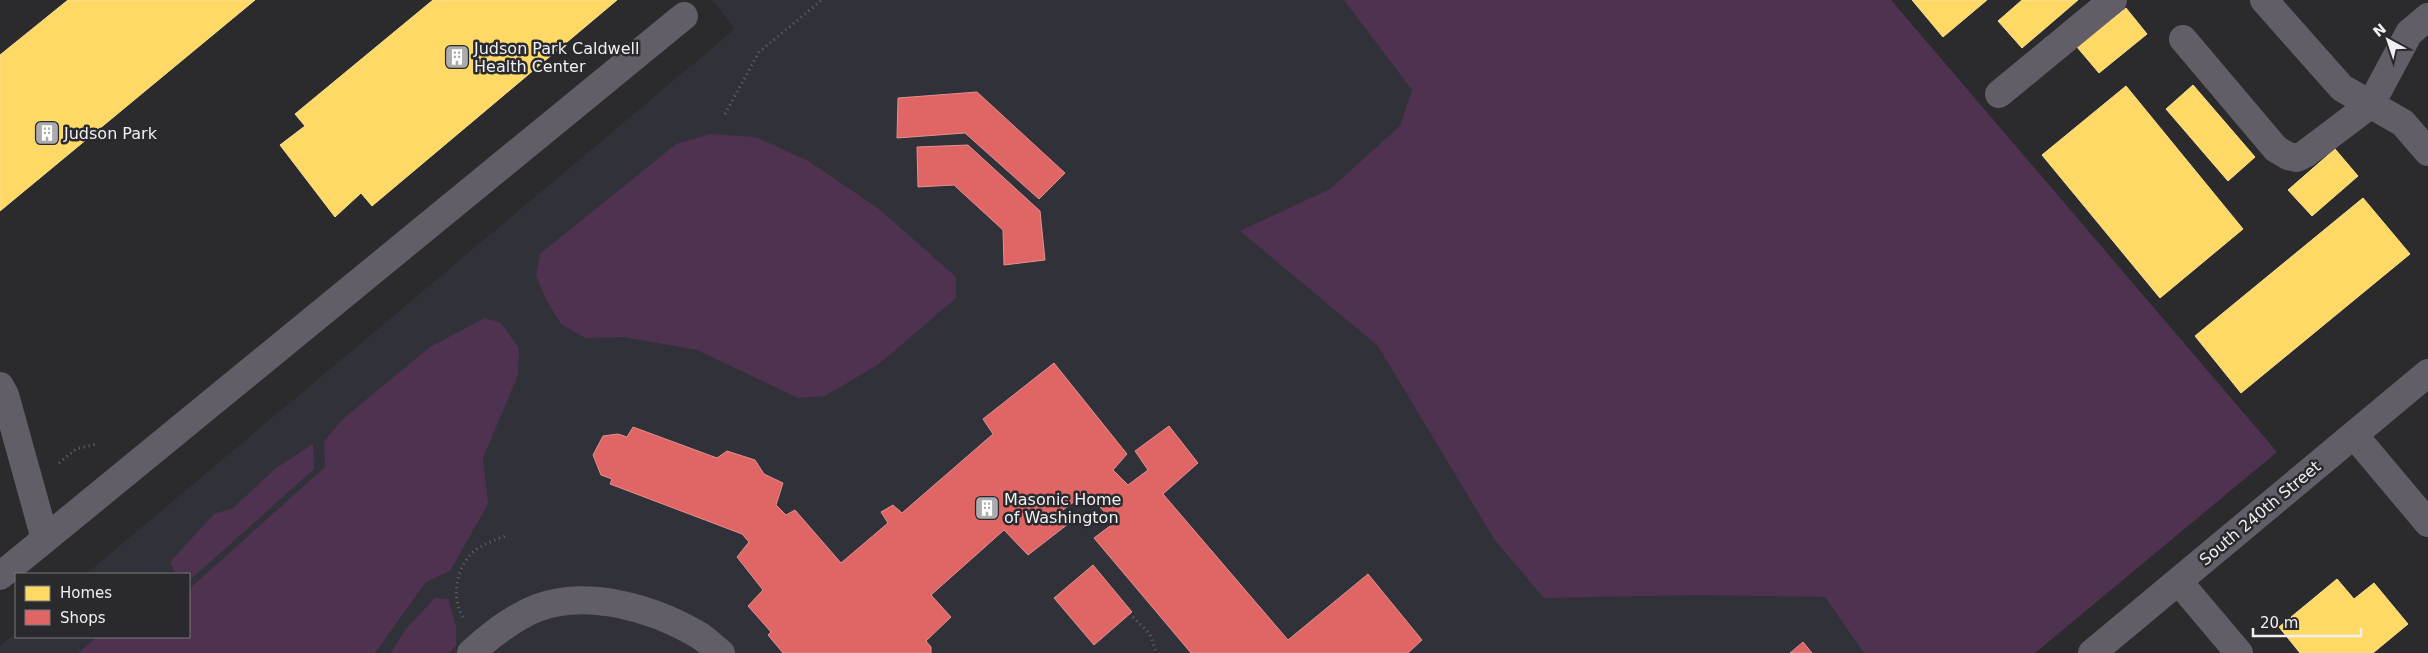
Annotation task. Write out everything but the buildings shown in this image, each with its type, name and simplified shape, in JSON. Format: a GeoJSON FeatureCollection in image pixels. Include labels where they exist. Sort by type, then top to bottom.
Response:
{"type":"FeatureCollection","features":[{"type":"Feature","properties":{"kind":"street"},"geometry":{"type":"LineString","coordinates":[[1999,94],[2113,0]]}},
{"type":"Feature","properties":{"kind":"street"},"geometry":{"type":"LineString","coordinates":[[2264,0],[2342,88],[2403,123],[2428,152]]}},
{"type":"Feature","properties":{"kind":"street"},"geometry":{"type":"LineString","coordinates":[[0,576],[684,16]]}},
{"type":"Feature","properties":{"kind":"street"},"geometry":{"type":"LineString","coordinates":[[2183,40],[2266,139],[2288,156],[2297,158],[2371,104],[2409,33],[2428,17]]}},
{"type":"Feature","properties":{"kind":"street","name":"South 240th Street"},"geometry":{"type":"LineString","coordinates":[[2092,653],[2428,373]]}},
{"type":"Feature","properties":{"kind":"street"},"geometry":{"type":"LineString","coordinates":[[0,386],[5,394],[45,539]]}},
{"type":"Feature","properties":{"kind":"street"},"geometry":{"type":"LineString","coordinates":[[2354,435],[2428,523]]}},
{"type":"Feature","properties":{"kind":"street"},"geometry":{"type":"LineString","coordinates":[[2179,582],[2239,653]]}},
{"type":"Feature","properties":{"kind":"street"},"geometry":{"type":"LineString","coordinates":[[476,649],[510,621],[537,608],[564,601],[602,602],[644,611],[671,621],[699,635],[721,653]]}},
{"type":"Feature","properties":{"kind":"path"},"geometry":{"type":"LineString","coordinates":[[725,114],[759,52],[822,0]]}},
{"type":"Feature","properties":{"kind":"path"},"geometry":{"type":"LineString","coordinates":[[57,465],[76,449],[97,444]]}},
{"type":"Feature","properties":{"kind":"path"},"geometry":{"type":"LineString","coordinates":[[476,649],[459,611],[456,596],[460,573],[473,552],[505,536]]}},
{"type":"Feature","properties":{"kind":"path"},"geometry":{"type":"LineString","coordinates":[[1133,617],[1150,634],[1156,653]]}},
{"type":"Feature","properties":{"kind":"shaded area","name":"Masonic Home of Washington"},"geometry":{"type":"Polygon","coordinates":[[[712,0],[1891,0],[2277,452],[2035,653],[0,653],[0,646],[15,633],[15,638],[190,638],[190,573],[87,573],[735,29],[712,0]]]}},
{"type":"Feature","properties":{"kind":"shaded area"},"geometry":{"type":"Polygon","coordinates":[[[1344,0],[1891,0],[2277,452],[2035,653],[1864,653],[1825,597],[1697,595],[1544,598],[1494,539],[1378,346],[1240,231],[1330,189],[1400,126],[1412,90],[1344,0]]]}},
{"type":"Feature","properties":{"kind":"shaded area"},"geometry":{"type":"Polygon","coordinates":[[[711,134],[756,137],[810,162],[879,209],[956,277],[956,298],[879,364],[825,396],[798,398],[697,350],[624,337],[585,338],[561,324],[546,299],[536,276],[540,254],[676,144],[711,134]]]}},
{"type":"Feature","properties":{"kind":"shaded area"},"geometry":{"type":"Polygon","coordinates":[[[485,318],[501,323],[519,348],[518,375],[483,458],[488,504],[450,571],[426,582],[375,653],[79,653],[95,638],[190,638],[190,588],[325,467],[324,441],[344,418],[430,347],[485,318]]]}},
{"type":"Feature","properties":{"kind":"shaded area"},"geometry":{"type":"Polygon","coordinates":[[[313,444],[314,469],[190,580],[190,573],[176,573],[170,562],[214,514],[233,508],[275,469],[313,444]]]}},
{"type":"Feature","properties":{"kind":"shaded area"},"geometry":{"type":"Polygon","coordinates":[[[435,598],[448,599],[456,626],[456,645],[449,653],[391,653],[405,630],[435,598]]]}},
{"type":"Feature","properties":{"kind":"place","name":"Judson Park Caldwell Health Center"},"geometry":{"type":"Point","coordinates":[457,57]}},
{"type":"Feature","properties":{"kind":"place","name":"Judson Park"},"geometry":{"type":"Point","coordinates":[47,133]}},
{"type":"Feature","properties":{"kind":"place","name":"Masonic Home of Washington"},"geometry":{"type":"Point","coordinates":[987,508]}}]}
